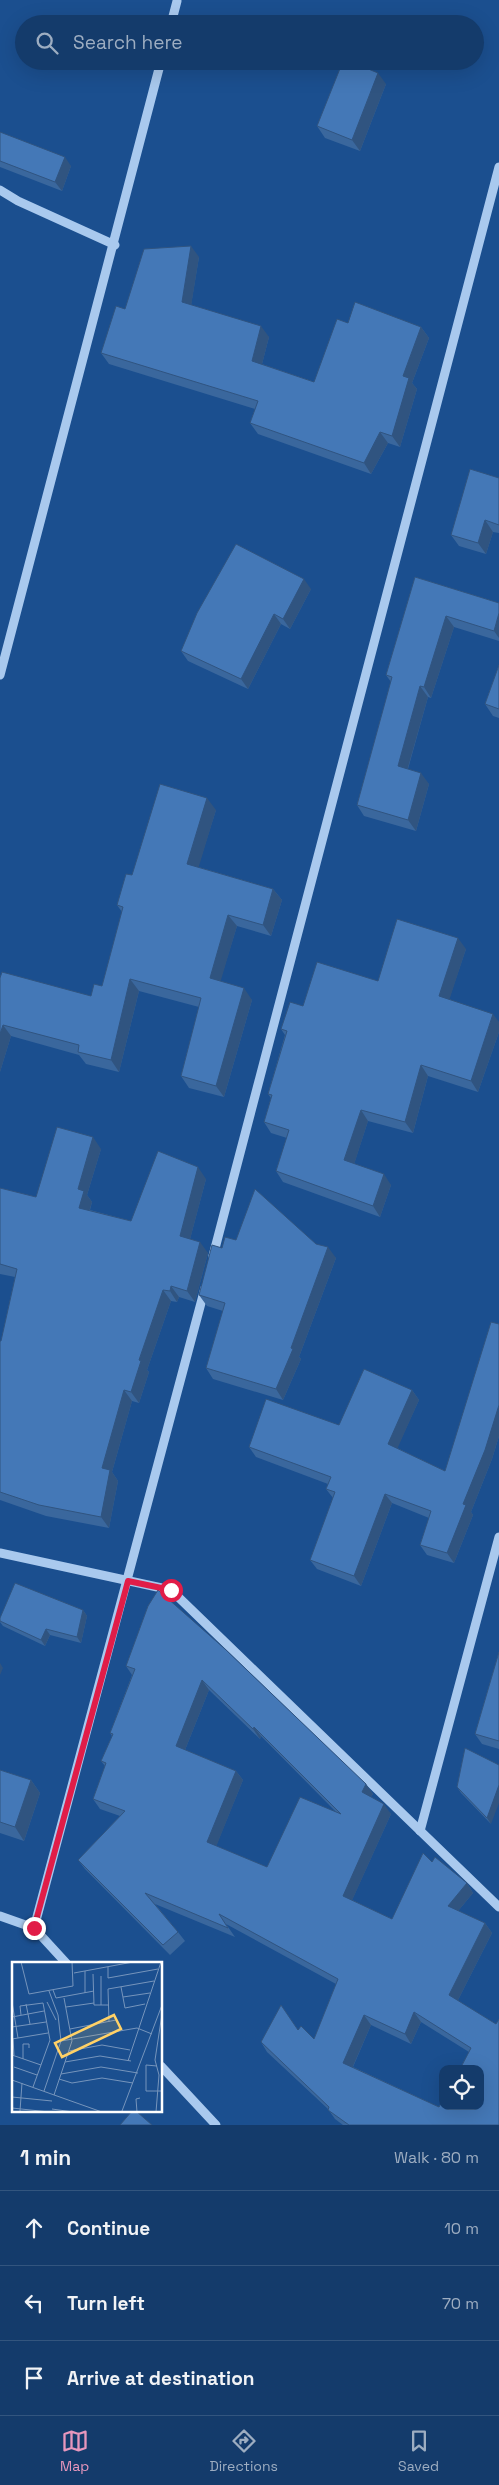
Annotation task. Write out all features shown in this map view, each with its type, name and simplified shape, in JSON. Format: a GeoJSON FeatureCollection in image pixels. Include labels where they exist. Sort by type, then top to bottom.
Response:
{"type":"FeatureCollection","features":[{"type":"Feature","properties":{"kind":"street"},"geometry":{"type":"LineString","coordinates":[[173,15],[176,2]]}},
{"type":"Feature","properties":{"kind":"street"},"geometry":{"type":"LineString","coordinates":[[0,675],[159,70]]}},
{"type":"Feature","properties":{"kind":"street"},"geometry":{"type":"LineString","coordinates":[[212,1264],[499,167]]}},
{"type":"Feature","properties":{"kind":"street"},"geometry":{"type":"LineString","coordinates":[[0,190],[18,201],[114,246]]}},
{"type":"Feature","properties":{"kind":"street"},"geometry":{"type":"LineString","coordinates":[[34,1928],[206,1283]]}},
{"type":"Feature","properties":{"kind":"street"},"geometry":{"type":"LineString","coordinates":[[420,1831],[499,1537]]}},
{"type":"Feature","properties":{"kind":"street"},"geometry":{"type":"LineString","coordinates":[[0,1553],[171,1590],[499,1907]]}},
{"type":"Feature","properties":{"kind":"street"},"geometry":{"type":"LineString","coordinates":[[0,1916],[34,1928],[65,1962]]}},
{"type":"Feature","properties":{"kind":"street"},"geometry":{"type":"LineString","coordinates":[[162,2067],[216,2125]]}},
{"type":"Feature","properties":{"kind":"building"},"geometry":{"type":"Polygon","coordinates":[[[339,70],[371,70],[378,73],[352,140],[317,126],[339,70]]]}},
{"type":"Feature","properties":{"kind":"building"},"geometry":{"type":"Polygon","coordinates":[[[0,132],[65,157],[55,182],[0,161],[0,132]]]}},
{"type":"Feature","properties":{"kind":"building"},"geometry":{"type":"Polygon","coordinates":[[[191,246],[182,302],[261,326],[252,361],[314,382],[337,319],[348,323],[355,302],[421,327],[403,376],[409,378],[392,436],[380,432],[364,463],[250,423],[258,401],[101,353],[116,306],[125,309],[144,249],[191,246]]]}},
{"type":"Feature","properties":{"kind":"building"},"geometry":{"type":"Polygon","coordinates":[[[470,469],[499,478],[499,525],[485,520],[478,543],[451,535],[470,469]]]}},
{"type":"Feature","properties":{"kind":"building"},"geometry":{"type":"Polygon","coordinates":[[[236,544],[304,579],[283,619],[274,614],[241,679],[181,651],[197,613],[236,544]]]}},
{"type":"Feature","properties":{"kind":"building"},"geometry":{"type":"Polygon","coordinates":[[[415,577],[499,603],[499,613],[494,631],[446,616],[424,687],[420,686],[398,766],[421,773],[408,820],[357,805],[392,677],[386,675],[415,577]]]}},
{"type":"Feature","properties":{"kind":"building"},"geometry":{"type":"Polygon","coordinates":[[[499,665],[499,709],[485,704],[499,665]]]}},
{"type":"Feature","properties":{"kind":"building"},"geometry":{"type":"Polygon","coordinates":[[[160,784],[207,798],[187,864],[273,889],[263,925],[228,915],[210,978],[244,988],[216,1086],[181,1076],[201,998],[130,979],[111,1060],[78,1052],[79,1045],[3,1025],[0,1034],[0,978],[2,972],[91,996],[94,984],[102,986],[123,907],[117,905],[126,874],[132,875],[160,784]]]}},
{"type":"Feature","properties":{"kind":"building"},"geometry":{"type":"Polygon","coordinates":[[[397,919],[458,938],[439,996],[493,1014],[471,1081],[421,1065],[405,1122],[361,1110],[344,1160],[384,1174],[373,1206],[276,1171],[289,1130],[264,1122],[272,1095],[268,1094],[287,1031],[281,1029],[290,1002],[303,1006],[317,962],[378,981],[397,919]]]}},
{"type":"Feature","properties":{"kind":"building"},"geometry":{"type":"Polygon","coordinates":[[[57,1127],[93,1137],[78,1189],[84,1191],[79,1208],[131,1221],[158,1151],[198,1167],[180,1236],[200,1242],[187,1291],[171,1286],[170,1291],[163,1290],[139,1360],[141,1361],[131,1392],[124,1390],[102,1468],[110,1470],[101,1517],[39,1505],[0,1492],[0,1341],[17,1269],[0,1264],[0,1188],[36,1197],[57,1127]]]}},
{"type":"Feature","properties":{"kind":"building"},"geometry":{"type":"Polygon","coordinates":[[[255,1189],[316,1244],[328,1247],[291,1348],[293,1349],[276,1389],[206,1368],[225,1303],[199,1295],[212,1245],[222,1248],[225,1237],[236,1240],[255,1189]]]}},
{"type":"Feature","properties":{"kind":"building"},"geometry":{"type":"Polygon","coordinates":[[[491,1322],[499,1324],[499,1405],[485,1450],[463,1504],[466,1505],[447,1553],[420,1545],[431,1511],[385,1494],[354,1576],[310,1560],[335,1492],[326,1489],[331,1477],[249,1447],[266,1399],[339,1425],[364,1369],[412,1390],[388,1444],[445,1471],[491,1322]]]}},
{"type":"Feature","properties":{"kind":"building"},"geometry":{"type":"Polygon","coordinates":[[[15,1583],[83,1610],[77,1637],[46,1629],[41,1640],[0,1621],[15,1583]]]}},
{"type":"Feature","properties":{"kind":"building"},"geometry":{"type":"Polygon","coordinates":[[[158,1590],[225,1649],[366,1784],[362,1792],[384,1804],[343,1896],[392,1919],[423,1853],[432,1862],[435,1857],[467,1883],[448,1906],[485,1923],[449,1995],[496,2024],[499,2019],[499,2125],[349,2125],[328,2110],[329,2107],[261,2042],[281,2005],[298,2030],[301,2026],[314,2039],[338,1979],[219,1914],[228,1928],[145,1893],[178,1932],[163,1945],[78,1860],[125,1811],[93,1799],[106,1763],[101,1761],[113,1734],[110,1733],[135,1669],[126,1666],[148,1606],[158,1590]],[[202,1680],[176,1746],[236,1771],[207,1842],[267,1867],[300,1797],[341,1814],[254,1727],[253,1729],[202,1680]],[[414,2012],[405,2034],[364,2015],[343,2063],[439,2107],[439,2110],[484,2110],[484,2065],[462,2065],[471,2048],[414,2012]]]}},
{"type":"Feature","properties":{"kind":"building"},"geometry":{"type":"Polygon","coordinates":[[[499,1652],[499,1741],[475,1734],[499,1652]]]}},
{"type":"Feature","properties":{"kind":"building"},"geometry":{"type":"Polygon","coordinates":[[[465,1748],[499,1765],[499,1785],[487,1818],[457,1787],[465,1748]]]}},
{"type":"Feature","properties":{"kind":"building"},"geometry":{"type":"Polygon","coordinates":[[[0,1770],[31,1780],[15,1827],[0,1822],[0,1770]]]}},
{"type":"Feature","properties":{"kind":"building"},"geometry":{"type":"Polygon","coordinates":[[[131,2112],[137,2112],[152,2125],[120,2125],[131,2112]]]}},
{"type":"Feature","properties":{"kind":"route"},"geometry":{"type":"LineString","coordinates":[[34,1928],[128,1581],[171,1590]]}}]}
